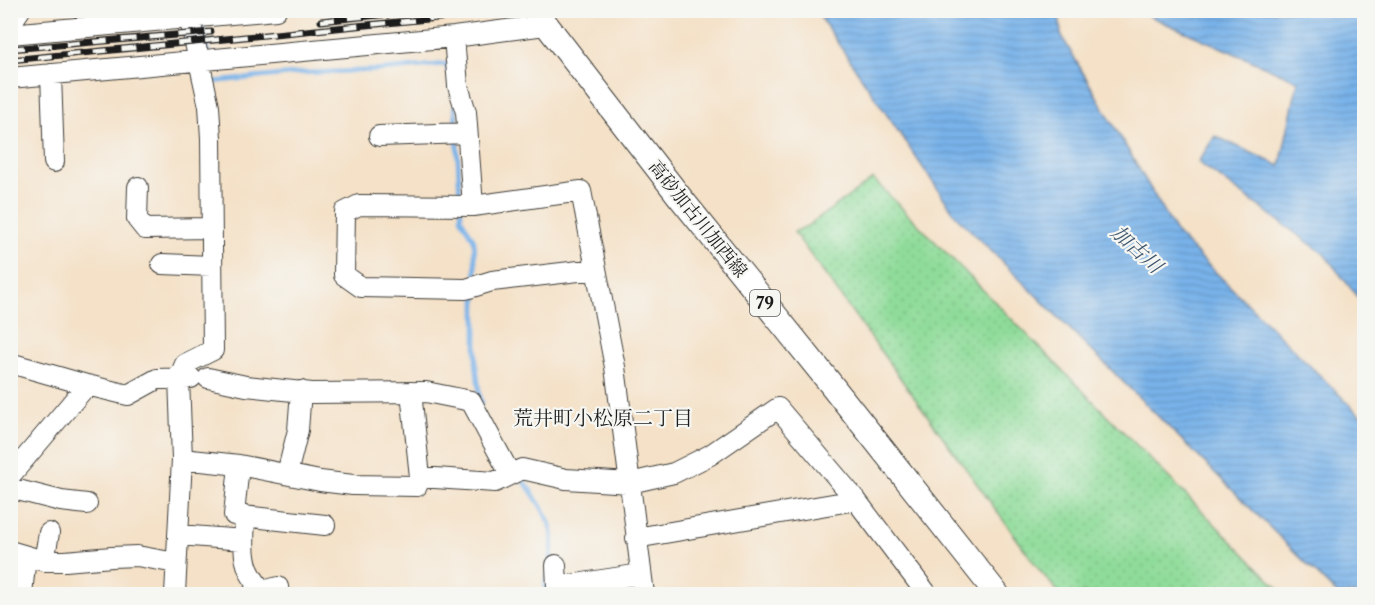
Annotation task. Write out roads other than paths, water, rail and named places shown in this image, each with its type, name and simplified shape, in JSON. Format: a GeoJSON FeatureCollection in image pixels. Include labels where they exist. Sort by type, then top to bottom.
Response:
{"type":"FeatureCollection","features":[{"type":"Feature","properties":{"kind":"main road","name":"高砂加古川加西線"},"geometry":{"type":"LineString","coordinates":[[540,18],[664,178],[997,594]]}},
{"type":"Feature","properties":{"kind":"street"},"geometry":{"type":"LineString","coordinates":[[10,25],[20,10]]}},
{"type":"Feature","properties":{"kind":"street"},"geometry":{"type":"LineString","coordinates":[[10,34],[192,15],[276,10]]}},
{"type":"Feature","properties":{"kind":"street"},"geometry":{"type":"LineString","coordinates":[[192,15],[191,25],[209,106],[211,138],[213,350],[208,378]]}},
{"type":"Feature","properties":{"kind":"street"},"geometry":{"type":"LineString","coordinates":[[10,78],[454,37],[540,18]]}},
{"type":"Feature","properties":{"kind":"street"},"geometry":{"type":"LineString","coordinates":[[454,37],[458,86],[466,112],[473,206]]}},
{"type":"Feature","properties":{"kind":"street"},"geometry":{"type":"LineString","coordinates":[[51,74],[54,162]]}},
{"type":"Feature","properties":{"kind":"street"},"geometry":{"type":"LineString","coordinates":[[379,136],[467,133]]}},
{"type":"Feature","properties":{"kind":"street"},"geometry":{"type":"LineString","coordinates":[[138,188],[137,219],[145,230],[211,228]]}},
{"type":"Feature","properties":{"kind":"street"},"geometry":{"type":"LineString","coordinates":[[596,268],[492,281],[466,289],[361,287],[344,275],[345,212],[359,205],[473,206],[581,191],[596,268],[615,366],[644,594]]}},
{"type":"Feature","properties":{"kind":"street"},"geometry":{"type":"LineString","coordinates":[[162,264],[212,266]]}},
{"type":"Feature","properties":{"kind":"street"},"geometry":{"type":"LineString","coordinates":[[175,594],[182,459],[179,378],[185,364],[213,350]]}},
{"type":"Feature","properties":{"kind":"street"},"geometry":{"type":"LineString","coordinates":[[10,363],[128,395],[157,379],[208,378],[246,386],[312,393],[426,392],[471,401],[510,474]]}},
{"type":"Feature","properties":{"kind":"street"},"geometry":{"type":"LineString","coordinates":[[10,476],[87,385]]}},
{"type":"Feature","properties":{"kind":"street"},"geometry":{"type":"LineString","coordinates":[[287,474],[298,430],[301,391]]}},
{"type":"Feature","properties":{"kind":"street"},"geometry":{"type":"LineString","coordinates":[[182,459],[239,465],[353,486],[417,486],[420,477],[411,392]]}},
{"type":"Feature","properties":{"kind":"street"},"geometry":{"type":"LineString","coordinates":[[420,477],[495,482],[522,469],[566,479],[630,483],[674,473],[710,455],[778,408],[856,500],[927,594]]}},
{"type":"Feature","properties":{"kind":"street"},"geometry":{"type":"LineString","coordinates":[[239,465],[234,515],[325,525]]}},
{"type":"Feature","properties":{"kind":"street"},"geometry":{"type":"LineString","coordinates":[[10,488],[61,501],[87,504]]}},
{"type":"Feature","properties":{"kind":"street"},"geometry":{"type":"LineString","coordinates":[[636,538],[856,500]]}},
{"type":"Feature","properties":{"kind":"street"},"geometry":{"type":"LineString","coordinates":[[245,516],[246,565],[251,577],[264,593]]}},
{"type":"Feature","properties":{"kind":"street"},"geometry":{"type":"LineString","coordinates":[[22,594],[27,556],[49,533]]}},
{"type":"Feature","properties":{"kind":"street"},"geometry":{"type":"LineString","coordinates":[[178,535],[244,540]]}},
{"type":"Feature","properties":{"kind":"street"},"geometry":{"type":"LineString","coordinates":[[27,556],[64,561],[137,556],[176,563]]}},
{"type":"Feature","properties":{"kind":"street"},"geometry":{"type":"LineString","coordinates":[[556,565],[557,587],[641,574]]}},
{"type":"Feature","properties":{"kind":"water","name":"加古川"},"geometry":{"type":"Polygon","coordinates":[[[816,11],[1059,11],[1061,35],[1177,234],[1364,419],[1364,594],[1337,594],[956,216],[816,11]]]}},
{"type":"Feature","properties":{"kind":"water"},"geometry":{"type":"Polygon","coordinates":[[[1144,11],[1364,11],[1364,305],[1324,254],[1198,162],[1215,136],[1280,166],[1298,81],[1149,16],[1144,11]]]}},
{"type":"Feature","properties":{"kind":"waterway"},"geometry":{"type":"LineString","coordinates":[[202,22],[208,55]]}},
{"type":"Feature","properties":{"kind":"waterway"},"geometry":{"type":"LineString","coordinates":[[211,78],[212,82],[301,73],[383,70],[446,64],[448,71]]}},
{"type":"Feature","properties":{"kind":"waterway"},"geometry":{"type":"LineString","coordinates":[[455,106],[456,127]]}},
{"type":"Feature","properties":{"kind":"waterway"},"geometry":{"type":"LineString","coordinates":[[457,139],[460,202]]}},
{"type":"Feature","properties":{"kind":"waterway"},"geometry":{"type":"LineString","coordinates":[[461,211],[461,218],[474,240],[476,280]]}},
{"type":"Feature","properties":{"kind":"waterway"},"geometry":{"type":"LineString","coordinates":[[476,291],[476,364],[482,402]]}},
{"type":"Feature","properties":{"kind":"waterway"},"geometry":{"type":"LineString","coordinates":[[521,476],[550,525],[553,538],[550,561]]}},
{"type":"Feature","properties":{"kind":"waterway"},"geometry":{"type":"LineString","coordinates":[[543,594],[548,575]]}},
{"type":"Feature","properties":{"kind":"railway"},"geometry":{"type":"LineString","coordinates":[[321,21],[427,10]]}},
{"type":"Feature","properties":{"kind":"railway"},"geometry":{"type":"LineString","coordinates":[[10,60],[520,10]]}},
{"type":"Feature","properties":{"kind":"railway"},"geometry":{"type":"LineString","coordinates":[[10,49],[211,32]]}},
{"type":"Feature","properties":{"kind":"district","name":"荒井町小松原二丁目"},"geometry":{"type":"Point","coordinates":[603,418]}}]}
